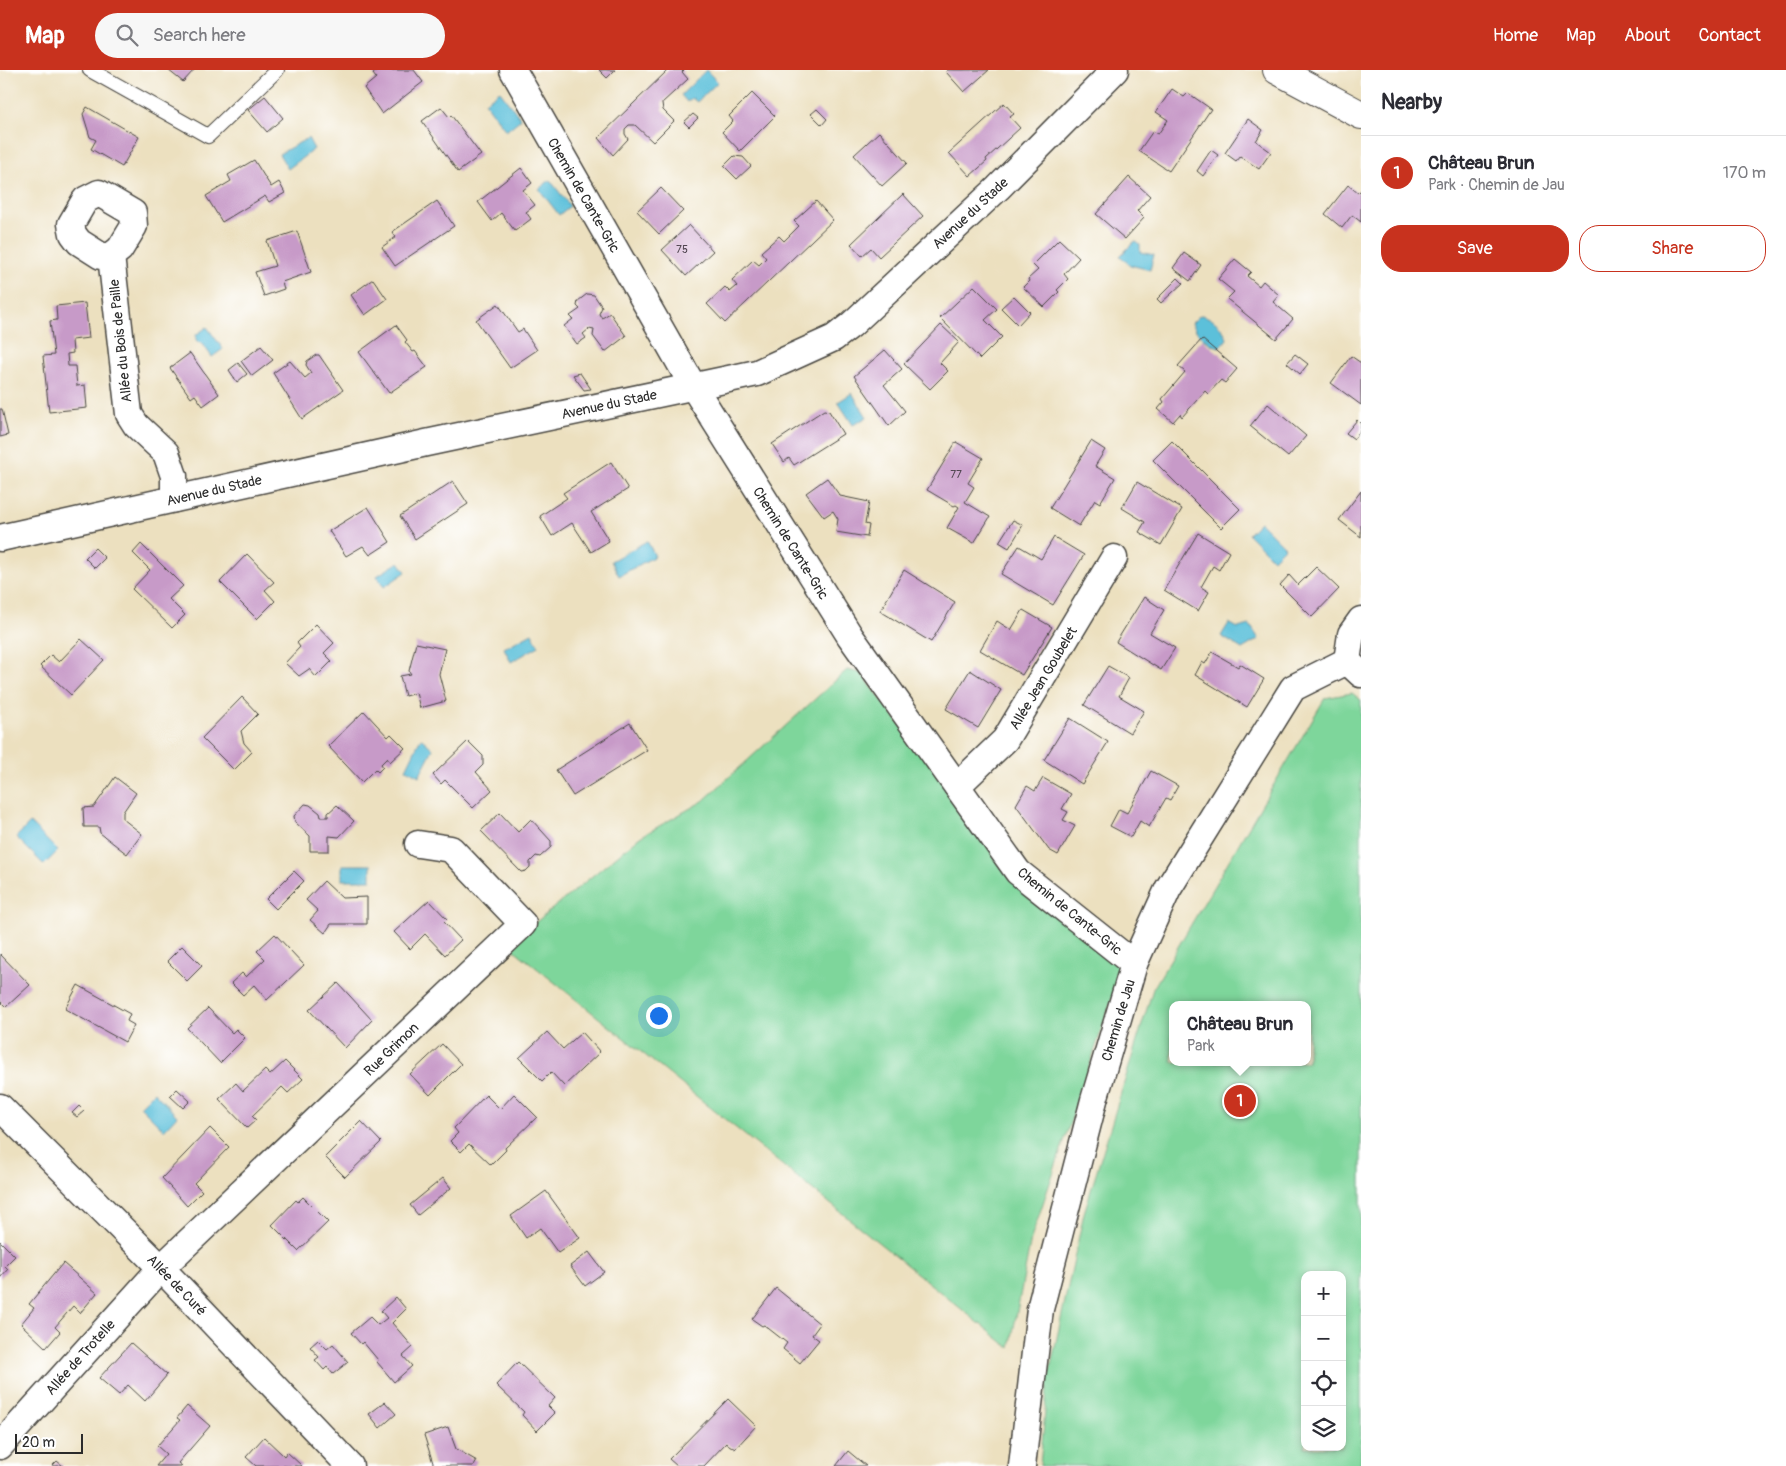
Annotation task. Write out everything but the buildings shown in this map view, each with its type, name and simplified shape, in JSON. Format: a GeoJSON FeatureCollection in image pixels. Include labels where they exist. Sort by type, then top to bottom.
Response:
{"type":"FeatureCollection","features":[{"type":"Feature","properties":{"kind":"main road"},"geometry":{"type":"LineString","coordinates":[[1278,70],[1361,115]]}},
{"type":"Feature","properties":{"kind":"street","name":"Chemin de Cante-Gric"},"geometry":{"type":"LineString","coordinates":[[513,70],[693,386],[850,636],[1018,872],[1134,964]]}},
{"type":"Feature","properties":{"kind":"street","name":"Avenue du Stade"},"geometry":{"type":"LineString","coordinates":[[0,538],[426,443],[757,373],[834,338],[851,325],[998,188],[1115,70]]}},
{"type":"Feature","properties":{"kind":"street","name":"Allée du Bois de Paille"},"geometry":{"type":"LineString","coordinates":[[111,256],[128,414],[136,425],[166,453],[174,476],[174,499]]}},
{"type":"Feature","properties":{"kind":"street","name":"Allée Jean Goubelet"},"geometry":{"type":"LineString","coordinates":[[957,786],[1005,740],[1114,558]]}},
{"type":"Feature","properties":{"kind":"street"},"geometry":{"type":"LineString","coordinates":[[1354,668],[1352,634],[1361,620]]}},
{"type":"Feature","properties":{"kind":"street","name":"Chemin de Jau"},"geometry":{"type":"LineString","coordinates":[[1022,1466],[1040,1309],[1094,1100],[1134,964],[1168,889],[1293,688],[1354,668]]}},
{"type":"Feature","properties":{"kind":"street","name":"Rue Grimon"},"geometry":{"type":"LineString","coordinates":[[160,1268],[523,924],[451,849],[418,844]]}},
{"type":"Feature","properties":{"kind":"street","name":"Allée de Curé"},"geometry":{"type":"LineString","coordinates":[[0,1107],[160,1268],[350,1466]]}},
{"type":"Feature","properties":{"kind":"street","name":"Allée de Trotelle"},"geometry":{"type":"LineString","coordinates":[[0,1446],[160,1268]]}},
{"type":"Feature","properties":{"kind":"lane"},"geometry":{"type":"LineString","coordinates":[[90,70],[208,136],[277,70]]}},
{"type":"Feature","properties":{"kind":"green space"},"geometry":{"type":"Polygon","coordinates":[[[847,670],[861,673],[1017,878],[1123,966],[1031,1239],[1010,1348],[508,945],[640,837],[703,801],[847,670]]]}},
{"type":"Feature","properties":{"kind":"green space"},"geometry":{"type":"Polygon","coordinates":[[[1352,693],[1361,700],[1361,1466],[1040,1466],[1048,1379],[1084,1213],[1153,989],[1325,698],[1352,693]]]}},
{"type":"Feature","properties":{"kind":"water"},"geometry":{"type":"Polygon","coordinates":[[[706,70],[718,82],[697,102],[692,98],[687,102],[681,95],[706,70]]]}},
{"type":"Feature","properties":{"kind":"water"},"geometry":{"type":"Polygon","coordinates":[[[500,91],[521,119],[506,131],[485,102],[500,91]]]}},
{"type":"Feature","properties":{"kind":"water"},"geometry":{"type":"Polygon","coordinates":[[[308,138],[314,149],[288,169],[279,154],[308,138]]]}},
{"type":"Feature","properties":{"kind":"water"},"geometry":{"type":"Polygon","coordinates":[[[550,180],[570,206],[559,215],[539,189],[550,180]]]}},
{"type":"Feature","properties":{"kind":"water"},"geometry":{"type":"Polygon","coordinates":[[[1135,241],[1140,245],[1140,252],[1154,255],[1150,270],[1130,265],[1120,256],[1135,241]]]}},
{"type":"Feature","properties":{"kind":"water"},"geometry":{"type":"Polygon","coordinates":[[[1200,315],[1212,320],[1226,335],[1227,339],[1220,347],[1208,342],[1194,327],[1192,323],[1200,315]]]}},
{"type":"Feature","properties":{"kind":"water"},"geometry":{"type":"Polygon","coordinates":[[[207,327],[223,349],[212,357],[202,343],[196,340],[196,335],[207,327]]]}},
{"type":"Feature","properties":{"kind":"water"},"geometry":{"type":"Polygon","coordinates":[[[852,393],[867,417],[853,425],[838,402],[852,393]]]}},
{"type":"Feature","properties":{"kind":"water"},"geometry":{"type":"Polygon","coordinates":[[[1260,522],[1285,547],[1273,559],[1248,534],[1260,522]]]}},
{"type":"Feature","properties":{"kind":"water"},"geometry":{"type":"Polygon","coordinates":[[[647,541],[655,556],[619,576],[611,561],[647,541]]]}},
{"type":"Feature","properties":{"kind":"water"},"geometry":{"type":"Polygon","coordinates":[[[399,562],[406,572],[384,587],[377,576],[399,562]]]}},
{"type":"Feature","properties":{"kind":"water"},"geometry":{"type":"Polygon","coordinates":[[[1229,623],[1238,628],[1250,625],[1259,639],[1242,649],[1221,636],[1229,623]]]}},
{"type":"Feature","properties":{"kind":"water"},"geometry":{"type":"Polygon","coordinates":[[[532,633],[539,646],[511,662],[504,648],[532,633]]]}},
{"type":"Feature","properties":{"kind":"water"},"geometry":{"type":"Polygon","coordinates":[[[421,738],[433,749],[419,776],[406,769],[421,738]]]}},
{"type":"Feature","properties":{"kind":"water"},"geometry":{"type":"Polygon","coordinates":[[[30,823],[58,851],[44,865],[16,837],[30,823]]]}},
{"type":"Feature","properties":{"kind":"water"},"geometry":{"type":"Polygon","coordinates":[[[342,865],[371,865],[371,880],[342,880],[342,865]]]}},
{"type":"Feature","properties":{"kind":"water"},"geometry":{"type":"Polygon","coordinates":[[[154,1092],[177,1116],[164,1130],[140,1106],[154,1092]]]}},
{"type":"Feature","properties":{"kind":"place","name":"Château Brun"},"geometry":{"type":"Point","coordinates":[1240,1101]}}]}
